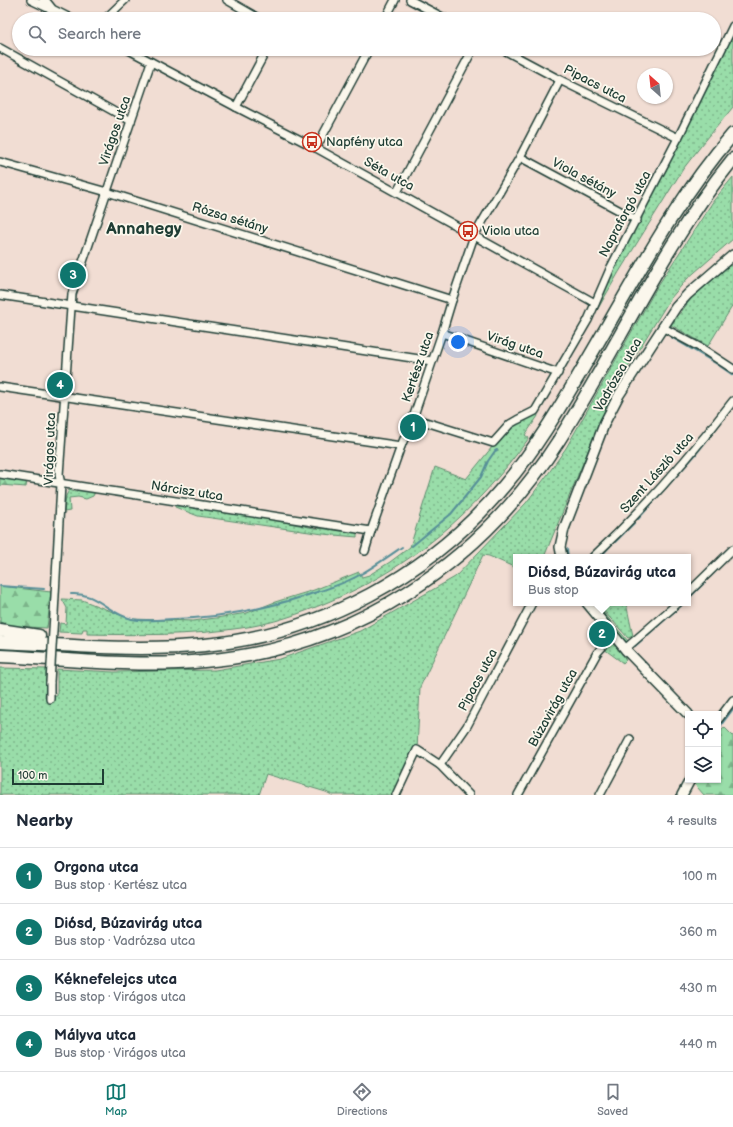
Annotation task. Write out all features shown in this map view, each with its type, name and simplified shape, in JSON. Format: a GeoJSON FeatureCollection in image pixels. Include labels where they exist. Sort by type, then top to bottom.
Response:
{"type":"FeatureCollection","features":[{"type":"Feature","properties":{"kind":"highway"},"geometry":{"type":"LineString","coordinates":[[0,642],[142,648],[222,643],[269,634],[318,618],[366,597],[405,574],[435,553],[459,532],[494,498],[516,471],[545,431],[669,221],[698,178],[733,134]]}},
{"type":"Feature","properties":{"kind":"highway"},"geometry":{"type":"LineString","coordinates":[[0,656],[144,664],[205,661],[238,656],[287,646],[321,635],[365,616],[419,585],[460,554],[483,534],[505,511],[532,478],[559,440],[668,252],[694,212],[733,160]]}},
{"type":"Feature","properties":{"kind":"highway"},"geometry":{"type":"LineString","coordinates":[[0,630],[40,636],[63,645]]}},
{"type":"Feature","properties":{"kind":"street"},"geometry":{"type":"LineString","coordinates":[[31,0],[56,12]]}},
{"type":"Feature","properties":{"kind":"street"},"geometry":{"type":"LineString","coordinates":[[44,0],[52,10]]}},
{"type":"Feature","properties":{"kind":"street"},"geometry":{"type":"LineString","coordinates":[[112,12],[125,0]]}},
{"type":"Feature","properties":{"kind":"street"},"geometry":{"type":"LineString","coordinates":[[226,0],[247,12]]}},
{"type":"Feature","properties":{"kind":"street"},"geometry":{"type":"LineString","coordinates":[[389,12],[395,0]]}},
{"type":"Feature","properties":{"kind":"street"},"geometry":{"type":"LineString","coordinates":[[410,0],[433,12]]}},
{"type":"Feature","properties":{"kind":"street","name":"Napraforgó utca"},"geometry":{"type":"LineString","coordinates":[[721,50],[733,26]]}},
{"type":"Feature","properties":{"kind":"street"},"geometry":{"type":"LineString","coordinates":[[0,48],[12,55]]}},
{"type":"Feature","properties":{"kind":"street"},"geometry":{"type":"LineString","coordinates":[[14,56],[131,121]]}},
{"type":"Feature","properties":{"kind":"street","name":"Séta utca"},"geometry":{"type":"LineString","coordinates":[[139,56],[316,148],[595,303]]}},
{"type":"Feature","properties":{"kind":"street"},"geometry":{"type":"LineString","coordinates":[[236,107],[263,56]]}},
{"type":"Feature","properties":{"kind":"street"},"geometry":{"type":"LineString","coordinates":[[316,148],[365,56]]}},
{"type":"Feature","properties":{"kind":"street"},"geometry":{"type":"LineString","coordinates":[[397,192],[469,56]]}},
{"type":"Feature","properties":{"kind":"street","name":"Pipacs utca"},"geometry":{"type":"LineString","coordinates":[[515,56],[560,80],[678,138]]}},
{"type":"Feature","properties":{"kind":"street","name":"Napraforgó utca"},"geometry":{"type":"LineString","coordinates":[[413,418],[493,443],[510,424],[535,411],[588,320],[611,267],[637,220],[718,56]]}},
{"type":"Feature","properties":{"kind":"street","name":"Virágos utca"},"geometry":{"type":"LineString","coordinates":[[50,699],[62,484],[59,475],[70,306],[72,294],[151,62]]}},
{"type":"Feature","properties":{"kind":"street"},"geometry":{"type":"LineString","coordinates":[[474,236],[520,157],[560,80]]}},
{"type":"Feature","properties":{"kind":"street","name":"Viola sétány"},"geometry":{"type":"LineString","coordinates":[[520,157],[637,220]]}},
{"type":"Feature","properties":{"kind":"street","name":"Rózsa sétány"},"geometry":{"type":"LineString","coordinates":[[0,162],[107,192],[452,300]]}},
{"type":"Feature","properties":{"kind":"street","name":"Kertész utca"},"geometry":{"type":"LineString","coordinates":[[365,550],[400,446],[413,418],[474,236]]}},
{"type":"Feature","properties":{"kind":"street","name":"Vadrózsa utca"},"geometry":{"type":"LineString","coordinates":[[561,554],[560,547],[564,529],[605,422],[619,395],[676,307],[688,294],[733,254]]}},
{"type":"Feature","properties":{"kind":"street"},"geometry":{"type":"LineString","coordinates":[[0,295],[432,361]]}},
{"type":"Feature","properties":{"kind":"street"},"geometry":{"type":"LineString","coordinates":[[662,327],[701,348],[733,369]]}},
{"type":"Feature","properties":{"kind":"street","name":"Virág utca"},"geometry":{"type":"LineString","coordinates":[[442,333],[558,373]]}},
{"type":"Feature","properties":{"kind":"street"},"geometry":{"type":"LineString","coordinates":[[0,387],[400,446]]}},
{"type":"Feature","properties":{"kind":"street","name":"Szent László utca"},"geometry":{"type":"LineString","coordinates":[[596,554],[625,527],[667,482],[733,401]]}},
{"type":"Feature","properties":{"kind":"street","name":"Nárcisz utca"},"geometry":{"type":"LineString","coordinates":[[0,474],[371,531]]}},
{"type":"Feature","properties":{"kind":"street"},"geometry":{"type":"LineString","coordinates":[[691,590],[733,548]]}},
{"type":"Feature","properties":{"kind":"street","name":"Pipacs utca"},"geometry":{"type":"LineString","coordinates":[[440,765],[467,726],[530,606]]}},
{"type":"Feature","properties":{"kind":"street"},"geometry":{"type":"LineString","coordinates":[[589,606],[612,636],[685,711]]}},
{"type":"Feature","properties":{"kind":"street"},"geometry":{"type":"LineString","coordinates":[[624,649],[674,606]]}},
{"type":"Feature","properties":{"kind":"street","name":"Búzavirág utca"},"geometry":{"type":"LineString","coordinates":[[518,795],[597,653],[612,636]]}},
{"type":"Feature","properties":{"kind":"street"},"geometry":{"type":"LineString","coordinates":[[721,716],[733,700]]}},
{"type":"Feature","properties":{"kind":"street"},"geometry":{"type":"LineString","coordinates":[[600,795],[630,739]]}},
{"type":"Feature","properties":{"kind":"street"},"geometry":{"type":"LineString","coordinates":[[396,795],[417,750],[440,765],[469,795]]}},
{"type":"Feature","properties":{"kind":"street"},"geometry":{"type":"LineString","coordinates":[[682,795],[688,783]]}},
{"type":"Feature","properties":{"kind":"green space"},"geometry":{"type":"Polygon","coordinates":[[[733,32],[733,107],[683,169],[596,312],[596,305],[616,267],[622,251],[644,212],[733,32]]]}},
{"type":"Feature","properties":{"kind":"green space"},"geometry":{"type":"Polygon","coordinates":[[[733,177],[733,239],[687,279],[670,299],[612,393],[545,554],[513,554],[513,567],[489,556],[483,555],[420,687],[417,750],[396,795],[332,795],[266,774],[259,795],[0,795],[0,668],[47,669],[45,697],[57,696],[57,669],[114,672],[215,670],[280,659],[360,631],[455,577],[526,503],[566,448],[657,287],[714,200],[733,177]]]}},
{"type":"Feature","properties":{"kind":"green space"},"geometry":{"type":"Polygon","coordinates":[[[730,265],[733,267],[733,305],[708,346],[671,325],[691,299],[730,265]]]}},
{"type":"Feature","properties":{"kind":"green space"},"geometry":{"type":"Polygon","coordinates":[[[537,413],[538,416],[525,435],[529,438],[487,490],[464,513],[440,535],[415,554],[388,572],[359,588],[328,602],[274,621],[222,631],[126,635],[87,634],[87,629],[83,629],[82,633],[59,632],[60,623],[66,624],[67,608],[62,599],[82,600],[131,619],[193,621],[247,613],[275,602],[314,590],[359,572],[362,577],[369,575],[410,547],[435,467],[466,479],[501,436],[518,421],[537,413]]]}},
{"type":"Feature","properties":{"kind":"green space"},"geometry":{"type":"Polygon","coordinates":[[[0,476],[27,481],[26,487],[0,485],[0,476]]]}},
{"type":"Feature","properties":{"kind":"green space"},"geometry":{"type":"Polygon","coordinates":[[[69,490],[75,492],[78,490],[95,492],[93,496],[86,499],[78,497],[69,498],[70,511],[64,512],[66,496],[69,490]]]}},
{"type":"Feature","properties":{"kind":"green space"},"geometry":{"type":"Polygon","coordinates":[[[175,504],[270,519],[314,528],[352,531],[357,533],[357,537],[323,534],[198,516],[175,507],[175,504]]]}},
{"type":"Feature","properties":{"kind":"green space"},"geometry":{"type":"Polygon","coordinates":[[[0,586],[51,592],[47,628],[10,626],[0,622],[0,586]]]}},
{"type":"Feature","properties":{"kind":"green space"},"geometry":{"type":"Polygon","coordinates":[[[595,606],[599,606],[629,642],[624,643],[609,627],[604,614],[595,606]]]}},
{"type":"Feature","properties":{"kind":"green space"},"geometry":{"type":"Polygon","coordinates":[[[601,606],[627,606],[633,636],[628,638],[601,606]]]}},
{"type":"Feature","properties":{"kind":"green space"},"geometry":{"type":"Polygon","coordinates":[[[614,643],[617,645],[626,660],[623,663],[604,649],[610,644],[614,643]]]}},
{"type":"Feature","properties":{"kind":"green space"},"geometry":{"type":"Polygon","coordinates":[[[724,727],[733,736],[733,795],[704,795],[694,783],[721,783],[721,732],[724,727]]]}},
{"type":"Feature","properties":{"kind":"waterway"},"geometry":{"type":"LineString","coordinates":[[671,337],[733,375]]}},
{"type":"Feature","properties":{"kind":"waterway"},"geometry":{"type":"LineString","coordinates":[[638,519],[696,454],[733,407]]}},
{"type":"Feature","properties":{"kind":"waterway"},"geometry":{"type":"LineString","coordinates":[[412,546],[451,514],[481,477],[488,461],[497,450]]}},
{"type":"Feature","properties":{"kind":"waterway"},"geometry":{"type":"LineString","coordinates":[[615,542],[634,523]]}},
{"type":"Feature","properties":{"kind":"waterway"},"geometry":{"type":"LineString","coordinates":[[603,554],[612,544]]}},
{"type":"Feature","properties":{"kind":"waterway"},"geometry":{"type":"LineString","coordinates":[[71,594],[88,596],[116,613],[137,620],[225,615],[275,605],[342,583],[355,578],[402,547]]}},
{"type":"Feature","properties":{"kind":"waterway"},"geometry":{"type":"LineString","coordinates":[[567,549],[568,554]]}},
{"type":"Feature","properties":{"kind":"waterway"},"geometry":{"type":"LineString","coordinates":[[710,577],[729,557]]}},
{"type":"Feature","properties":{"kind":"waterway"},"geometry":{"type":"LineString","coordinates":[[691,596],[706,581]]}},
{"type":"Feature","properties":{"kind":"waterway"},"geometry":{"type":"LineString","coordinates":[[0,586],[44,589]]}},
{"type":"Feature","properties":{"kind":"waterway"},"geometry":{"type":"LineString","coordinates":[[635,646],[681,606]]}},
{"type":"Feature","properties":{"kind":"waterway"},"geometry":{"type":"LineString","coordinates":[[645,663],[675,694]]}},
{"type":"Feature","properties":{"kind":"waterway"},"geometry":{"type":"LineString","coordinates":[[721,725],[733,709]]}},
{"type":"Feature","properties":{"kind":"place","name":"Napfény utca"},"geometry":{"type":"Point","coordinates":[312,142]}},
{"type":"Feature","properties":{"kind":"place","name":"Viola utca"},"geometry":{"type":"Point","coordinates":[468,231]}},
{"type":"Feature","properties":{"kind":"place","name":"Kéknefelejcs utca"},"geometry":{"type":"Point","coordinates":[73,275]}},
{"type":"Feature","properties":{"kind":"place","name":"Mályva utca"},"geometry":{"type":"Point","coordinates":[60,385]}},
{"type":"Feature","properties":{"kind":"place","name":"Orgona utca"},"geometry":{"type":"Point","coordinates":[413,427]}},
{"type":"Feature","properties":{"kind":"place","name":"Diósd, Búzavirág utca"},"geometry":{"type":"Point","coordinates":[602,634]}},
{"type":"Feature","properties":{"kind":"district","name":"Annahegy"},"geometry":{"type":"Point","coordinates":[144,229]}}]}
